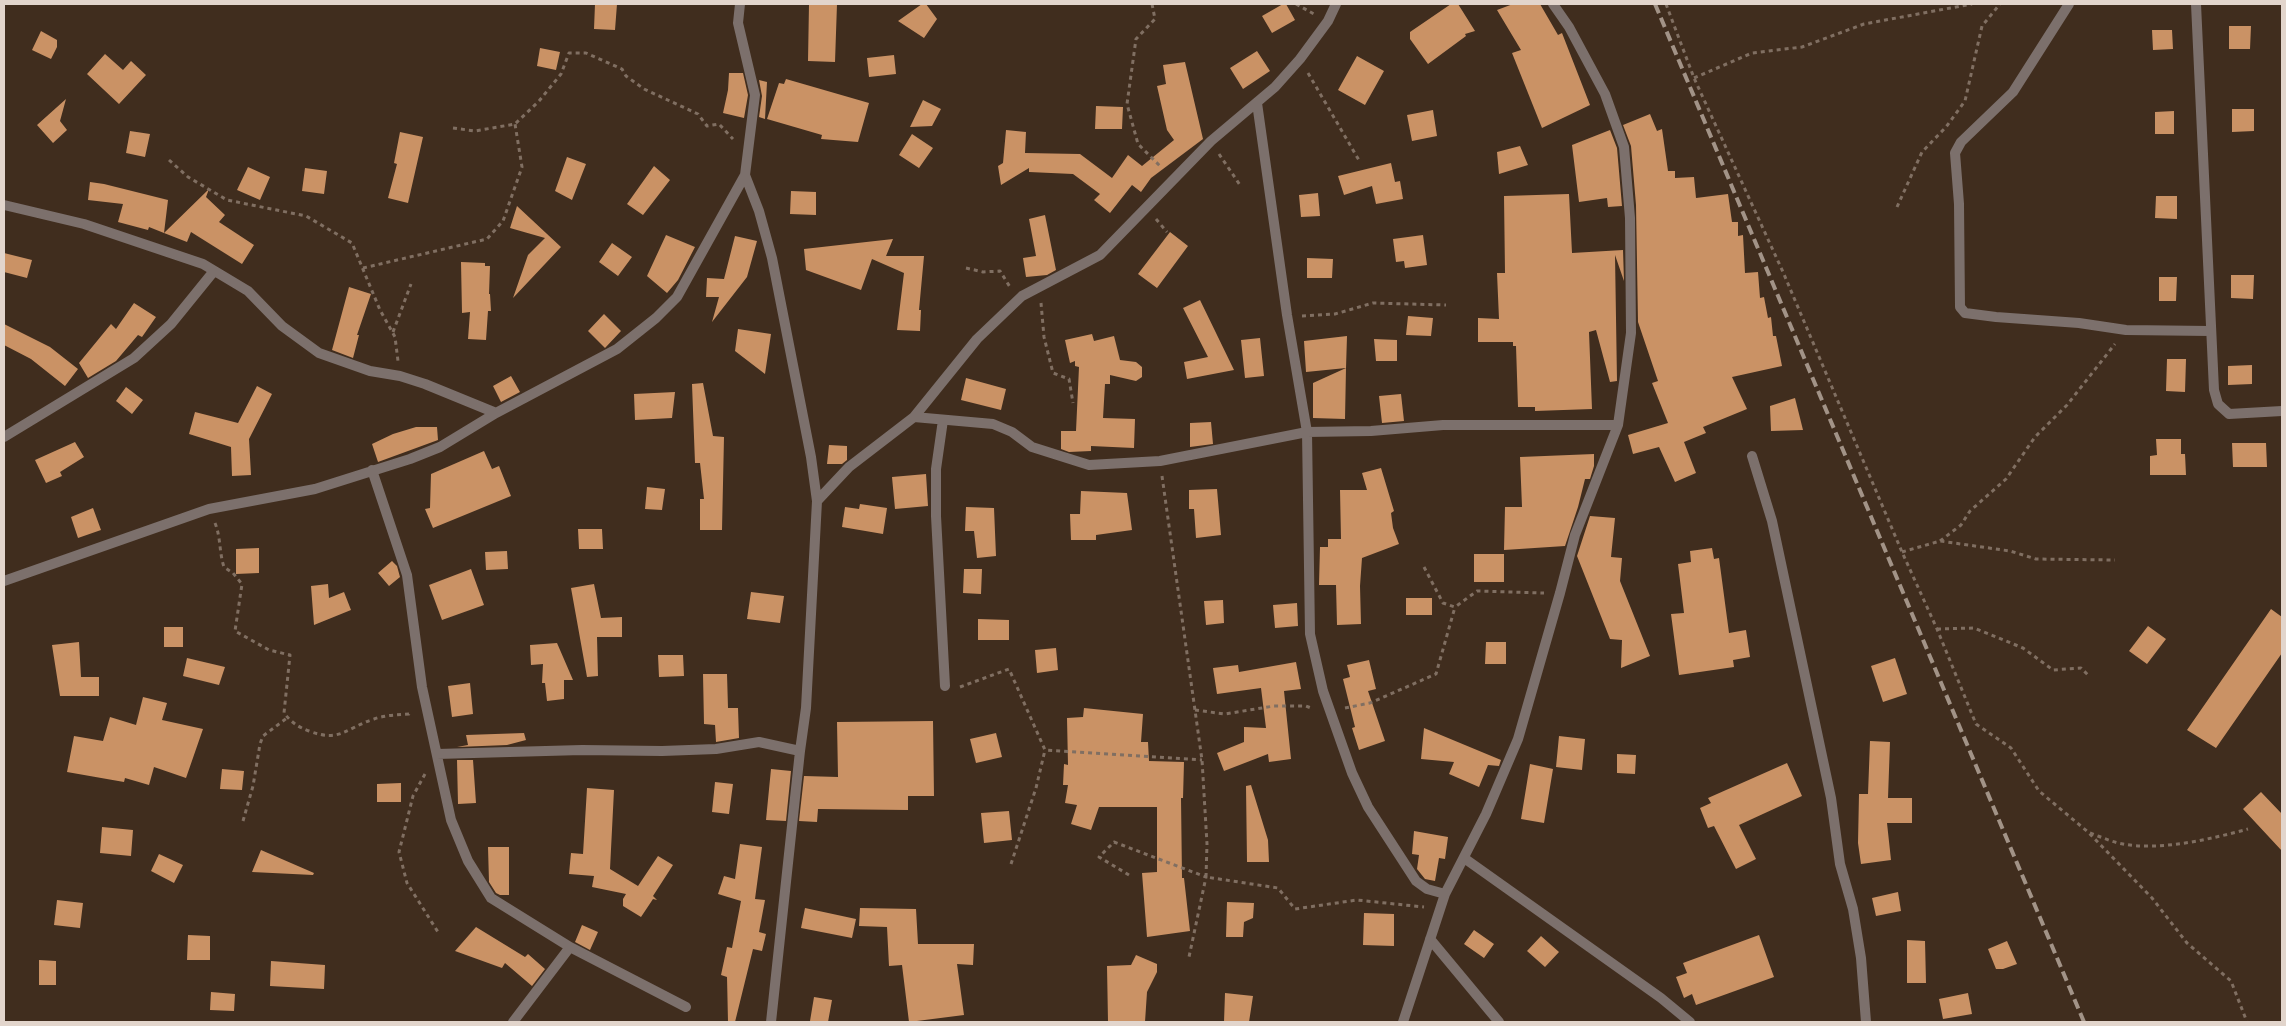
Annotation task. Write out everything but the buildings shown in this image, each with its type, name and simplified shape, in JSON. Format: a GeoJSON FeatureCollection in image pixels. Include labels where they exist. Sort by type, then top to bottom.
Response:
{"type":"FeatureCollection","features":[{"type":"Feature","properties":{"kind":"street"},"geometry":{"type":"LineString","coordinates":[[4,581],[209,509],[315,489],[410,459],[440,446],[496,413],[617,349],[656,318],[677,297],[745,175],[755,95],[738,24],[740,4]]}},
{"type":"Feature","properties":{"kind":"street"},"geometry":{"type":"LineString","coordinates":[[817,500],[848,467],[914,417],[977,339],[1022,296],[1100,255],[1211,141],[1275,87],[1300,59],[1328,21],[1336,4]]}},
{"type":"Feature","properties":{"kind":"street"},"geometry":{"type":"LineString","coordinates":[[1403,1022],[1445,894],[1486,814],[1518,739],[1575,535],[1618,425],[1632,333],[1630,218],[1624,147],[1605,94],[1569,26],[1553,4]]}},
{"type":"Feature","properties":{"kind":"street"},"geometry":{"type":"LineString","coordinates":[[2069,4],[2014,92],[1960,142],[1955,153],[1959,204],[1960,307],[1966,313],[2079,323],[2126,330],[2210,331]]}},
{"type":"Feature","properties":{"kind":"street"},"geometry":{"type":"LineString","coordinates":[[2196,4],[2214,390],[2218,404],[2229,414],[2282,411]]}},
{"type":"Feature","properties":{"kind":"street"},"geometry":{"type":"LineString","coordinates":[[1257,103],[1287,315],[1307,432],[1310,634],[1323,691],[1356,782],[1368,807],[1416,881],[1427,889],[1445,894]]}},
{"type":"Feature","properties":{"kind":"street"},"geometry":{"type":"LineString","coordinates":[[745,175],[759,211],[772,258],[811,457],[817,500],[806,708],[771,1022]]}},
{"type":"Feature","properties":{"kind":"street"},"geometry":{"type":"LineString","coordinates":[[4,205],[84,224],[202,264],[248,291],[282,326],[319,353],[370,371],[400,376],[496,413]]}},
{"type":"Feature","properties":{"kind":"street"},"geometry":{"type":"LineString","coordinates":[[4,437],[134,358],[170,324],[214,271]]}},
{"type":"Feature","properties":{"kind":"street"},"geometry":{"type":"LineString","coordinates":[[914,417],[993,424],[1012,432],[1032,447],[1089,465],[1160,461],[1307,432],[1443,425],[1618,425]]}},
{"type":"Feature","properties":{"kind":"street"},"geometry":{"type":"LineString","coordinates":[[943,420],[936,469],[936,516],[945,686]]}},
{"type":"Feature","properties":{"kind":"street"},"geometry":{"type":"LineString","coordinates":[[1752,456],[1772,521],[1831,798],[1840,864],[1853,909],[1861,958],[1866,1022]]}},
{"type":"Feature","properties":{"kind":"street"},"geometry":{"type":"LineString","coordinates":[[372,470],[407,575],[422,687],[451,820],[468,861],[484,889],[491,898],[570,947],[686,1007]]}},
{"type":"Feature","properties":{"kind":"street"},"geometry":{"type":"LineString","coordinates":[[437,754],[716,749],[759,742],[800,750]]}},
{"type":"Feature","properties":{"kind":"street"},"geometry":{"type":"LineString","coordinates":[[1464,858],[1661,998],[1690,1022]]}},
{"type":"Feature","properties":{"kind":"street"},"geometry":{"type":"LineString","coordinates":[[1430,939],[1499,1022]]}},
{"type":"Feature","properties":{"kind":"street"},"geometry":{"type":"LineString","coordinates":[[513,1022],[570,947]]}},
{"type":"Feature","properties":{"kind":"path"},"geometry":{"type":"LineString","coordinates":[[1152,4],[1155,19],[1136,39],[1127,104],[1138,144],[1173,179]]}},
{"type":"Feature","properties":{"kind":"path"},"geometry":{"type":"LineString","coordinates":[[1666,4],[1694,78],[1783,272],[1976,724],[2011,748],[2039,791],[2088,832],[2152,898],[2187,943],[2231,981],[2247,1022]]}},
{"type":"Feature","properties":{"kind":"path"},"geometry":{"type":"LineString","coordinates":[[1694,78],[1752,53],[1802,47],[1864,24],[1972,4]]}},
{"type":"Feature","properties":{"kind":"path"},"geometry":{"type":"LineString","coordinates":[[1897,207],[1922,152],[1946,127],[1965,101],[1982,26],[2000,4]]}},
{"type":"Feature","properties":{"kind":"path"},"geometry":{"type":"LineString","coordinates":[[453,128],[475,131],[515,124],[539,101],[561,74],[568,53],[586,53],[622,69],[626,76],[661,99],[698,114],[707,126],[720,124],[736,144]]}},
{"type":"Feature","properties":{"kind":"path"},"geometry":{"type":"LineString","coordinates":[[1300,59],[1360,162]]}},
{"type":"Feature","properties":{"kind":"path"},"geometry":{"type":"LineString","coordinates":[[362,268],[487,239],[503,222],[522,167],[515,124]]}},
{"type":"Feature","properties":{"kind":"path"},"geometry":{"type":"LineString","coordinates":[[1211,141],[1240,185]]}},
{"type":"Feature","properties":{"kind":"path"},"geometry":{"type":"LineString","coordinates":[[169,160],[188,177],[227,200],[306,216],[352,243],[392,333],[400,376]]}},
{"type":"Feature","properties":{"kind":"path"},"geometry":{"type":"LineString","coordinates":[[966,268],[983,272],[1000,271],[1011,290],[1022,296]]}},
{"type":"Feature","properties":{"kind":"path"},"geometry":{"type":"LineString","coordinates":[[392,333],[411,284]]}},
{"type":"Feature","properties":{"kind":"path"},"geometry":{"type":"LineString","coordinates":[[1040,287],[1044,337],[1053,373],[1069,378],[1073,403]]}},
{"type":"Feature","properties":{"kind":"path"},"geometry":{"type":"LineString","coordinates":[[1287,315],[1335,314],[1373,303],[1446,305]]}},
{"type":"Feature","properties":{"kind":"path"},"geometry":{"type":"LineString","coordinates":[[1902,552],[1940,540],[1961,525],[1970,511],[2006,479],[2035,437],[2067,405],[2126,330]]}},
{"type":"Feature","properties":{"kind":"path"},"geometry":{"type":"LineString","coordinates":[[1160,461],[1202,760],[1207,844],[1206,877],[1189,957]]}},
{"type":"Feature","properties":{"kind":"path"},"geometry":{"type":"LineString","coordinates":[[209,509],[220,536],[220,550],[224,567],[233,573],[242,584],[235,630],[269,650],[290,655],[284,713],[288,718],[302,728],[320,736],[332,737],[374,719],[409,714],[422,687]]}},
{"type":"Feature","properties":{"kind":"path"},"geometry":{"type":"LineString","coordinates":[[1940,540],[2010,551],[2036,559],[2115,560]]}},
{"type":"Feature","properties":{"kind":"path"},"geometry":{"type":"LineString","coordinates":[[1424,568],[1443,603],[1455,607]]}},
{"type":"Feature","properties":{"kind":"path"},"geometry":{"type":"LineString","coordinates":[[1195,710],[1225,714],[1274,706],[1306,706],[1323,714],[1370,703],[1436,674],[1455,607],[1477,591],[1560,593]]}},
{"type":"Feature","properties":{"kind":"path"},"geometry":{"type":"LineString","coordinates":[[1937,629],[1974,628],[2023,648],[2053,670],[2081,668],[2090,677]]}},
{"type":"Feature","properties":{"kind":"path"},"geometry":{"type":"LineString","coordinates":[[945,686],[954,689],[1009,669],[1045,750],[1036,788],[1011,864]]}},
{"type":"Feature","properties":{"kind":"path"},"geometry":{"type":"LineString","coordinates":[[243,821],[254,786],[260,744],[263,736],[288,718]]}},
{"type":"Feature","properties":{"kind":"path"},"geometry":{"type":"LineString","coordinates":[[1045,750],[1202,760]]}},
{"type":"Feature","properties":{"kind":"path"},"geometry":{"type":"LineString","coordinates":[[437,754],[412,796],[400,852],[407,883],[438,932]]}},
{"type":"Feature","properties":{"kind":"path"},"geometry":{"type":"LineString","coordinates":[[2088,832],[2121,844],[2152,848],[2219,837],[2248,829]]}},
{"type":"Feature","properties":{"kind":"path"},"geometry":{"type":"LineString","coordinates":[[1129,875],[1099,857],[1114,842],[1206,877],[1278,888],[1294,909],[1357,900],[1440,909]]}},
{"type":"Feature","properties":{"kind":"railway"},"geometry":{"type":"LineString","coordinates":[[1655,4],[2084,1022]]}}]}
